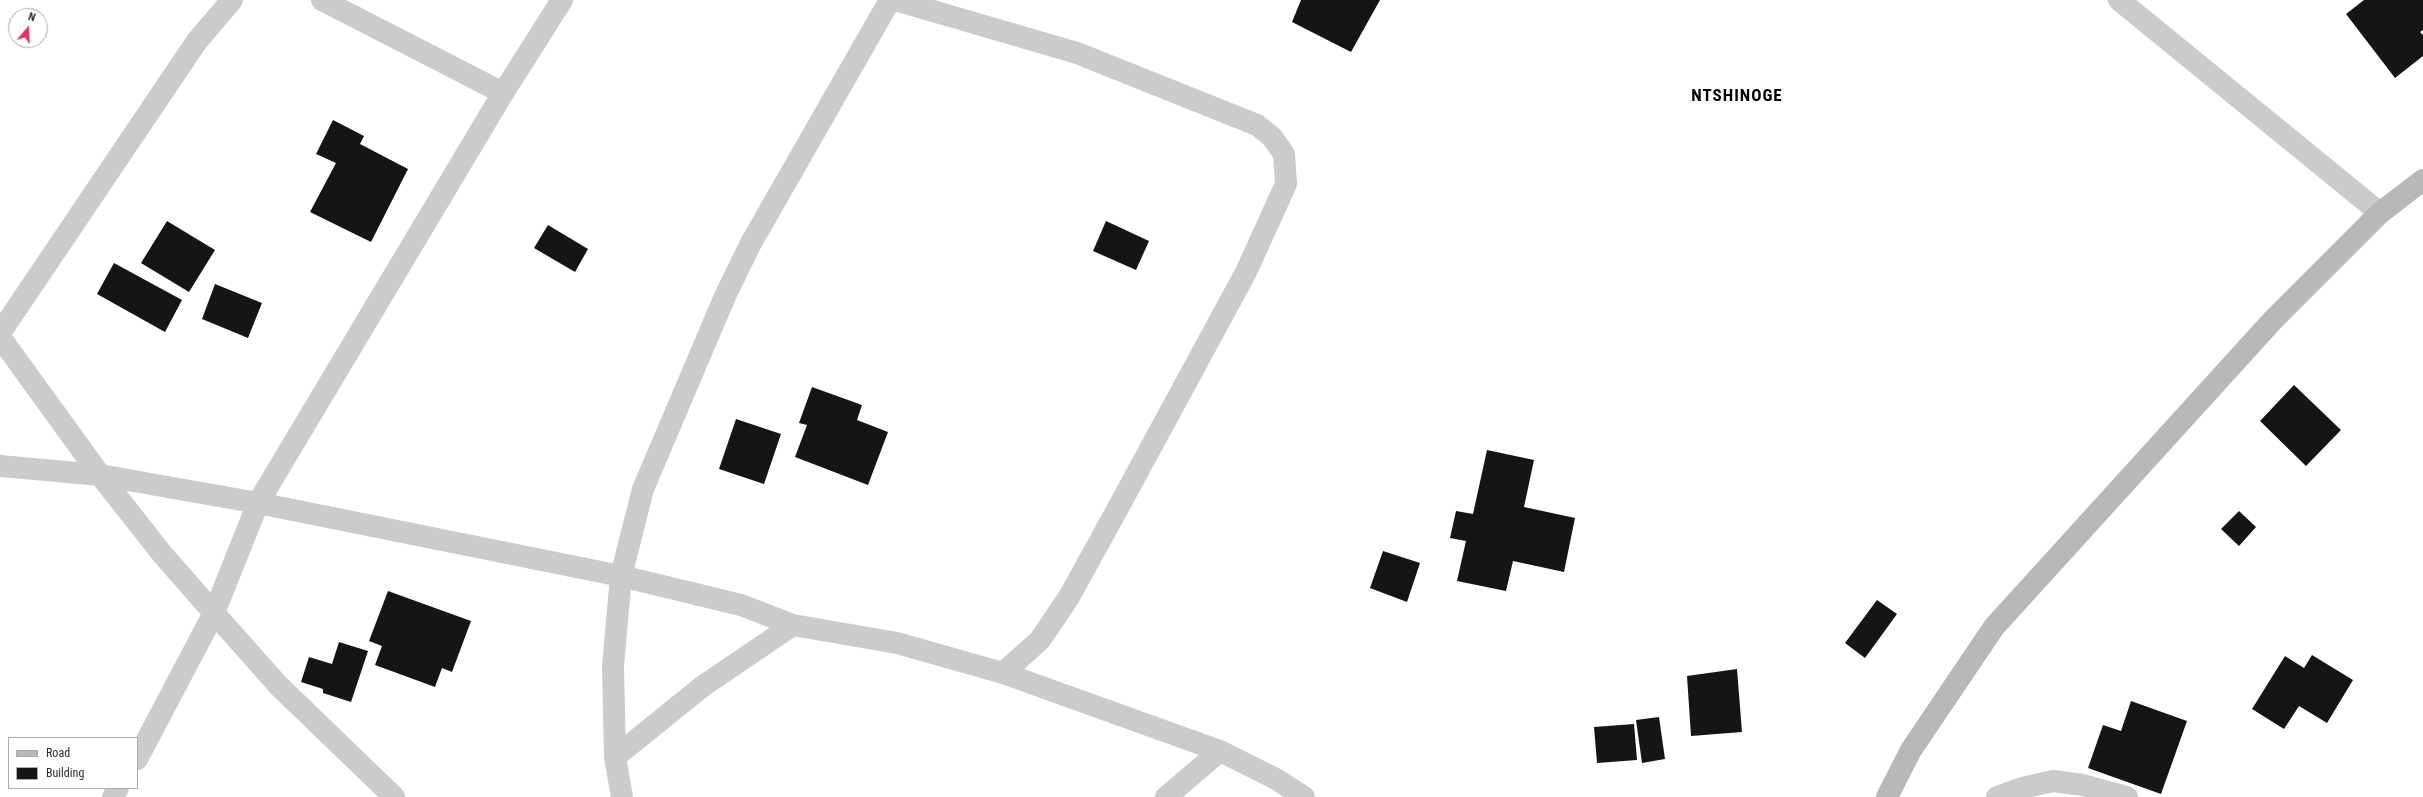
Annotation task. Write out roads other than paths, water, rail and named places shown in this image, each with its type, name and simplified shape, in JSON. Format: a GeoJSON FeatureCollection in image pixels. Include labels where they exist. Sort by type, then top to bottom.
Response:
{"type":"FeatureCollection","features":[{"type":"Feature","properties":{"kind":"street"},"geometry":{"type":"LineString","coordinates":[[0,333],[197,41],[232,0]]}},
{"type":"Feature","properties":{"kind":"street"},"geometry":{"type":"LineString","coordinates":[[322,0],[503,93]]}},
{"type":"Feature","properties":{"kind":"street"},"geometry":{"type":"LineString","coordinates":[[138,757],[214,613],[258,503],[503,93],[562,0]]}},
{"type":"Feature","properties":{"kind":"street"},"geometry":{"type":"LineString","coordinates":[[622,797],[616,757],[613,666],[621,576],[643,489],[726,294],[751,243],[890,0]]}},
{"type":"Feature","properties":{"kind":"street"},"geometry":{"type":"LineString","coordinates":[[895,0],[1077,53],[1257,125],[1272,137],[1284,154],[1286,184],[1246,272],[1069,597],[1040,640],[1003,673]]}},
{"type":"Feature","properties":{"kind":"street"},"geometry":{"type":"LineString","coordinates":[[2119,0],[2380,214]]}},
{"type":"Feature","properties":{"kind":"street"},"geometry":{"type":"LineString","coordinates":[[1887,797],[1911,750],[1994,627],[2272,320],[2380,214],[2423,180]]}},
{"type":"Feature","properties":{"kind":"street"},"geometry":{"type":"LineString","coordinates":[[0,337],[100,475],[163,555],[279,686],[394,797]]}},
{"type":"Feature","properties":{"kind":"street"},"geometry":{"type":"LineString","coordinates":[[0,466],[100,475],[258,503],[621,576],[741,605],[793,624],[897,643],[1003,673],[1220,751],[1276,779],[1304,797]]}},
{"type":"Feature","properties":{"kind":"street"},"geometry":{"type":"LineString","coordinates":[[616,757],[703,686],[793,624]]}},
{"type":"Feature","properties":{"kind":"street"},"geometry":{"type":"LineString","coordinates":[[1166,797],[1220,751]]}},
{"type":"Feature","properties":{"kind":"street"},"geometry":{"type":"LineString","coordinates":[[1997,797],[2022,788],[2053,781],[2083,785],[2127,797]]}},
{"type":"Feature","properties":{"kind":"district","name":"NTSHINOGE"},"geometry":{"type":"Point","coordinates":[1737,97]}}]}
